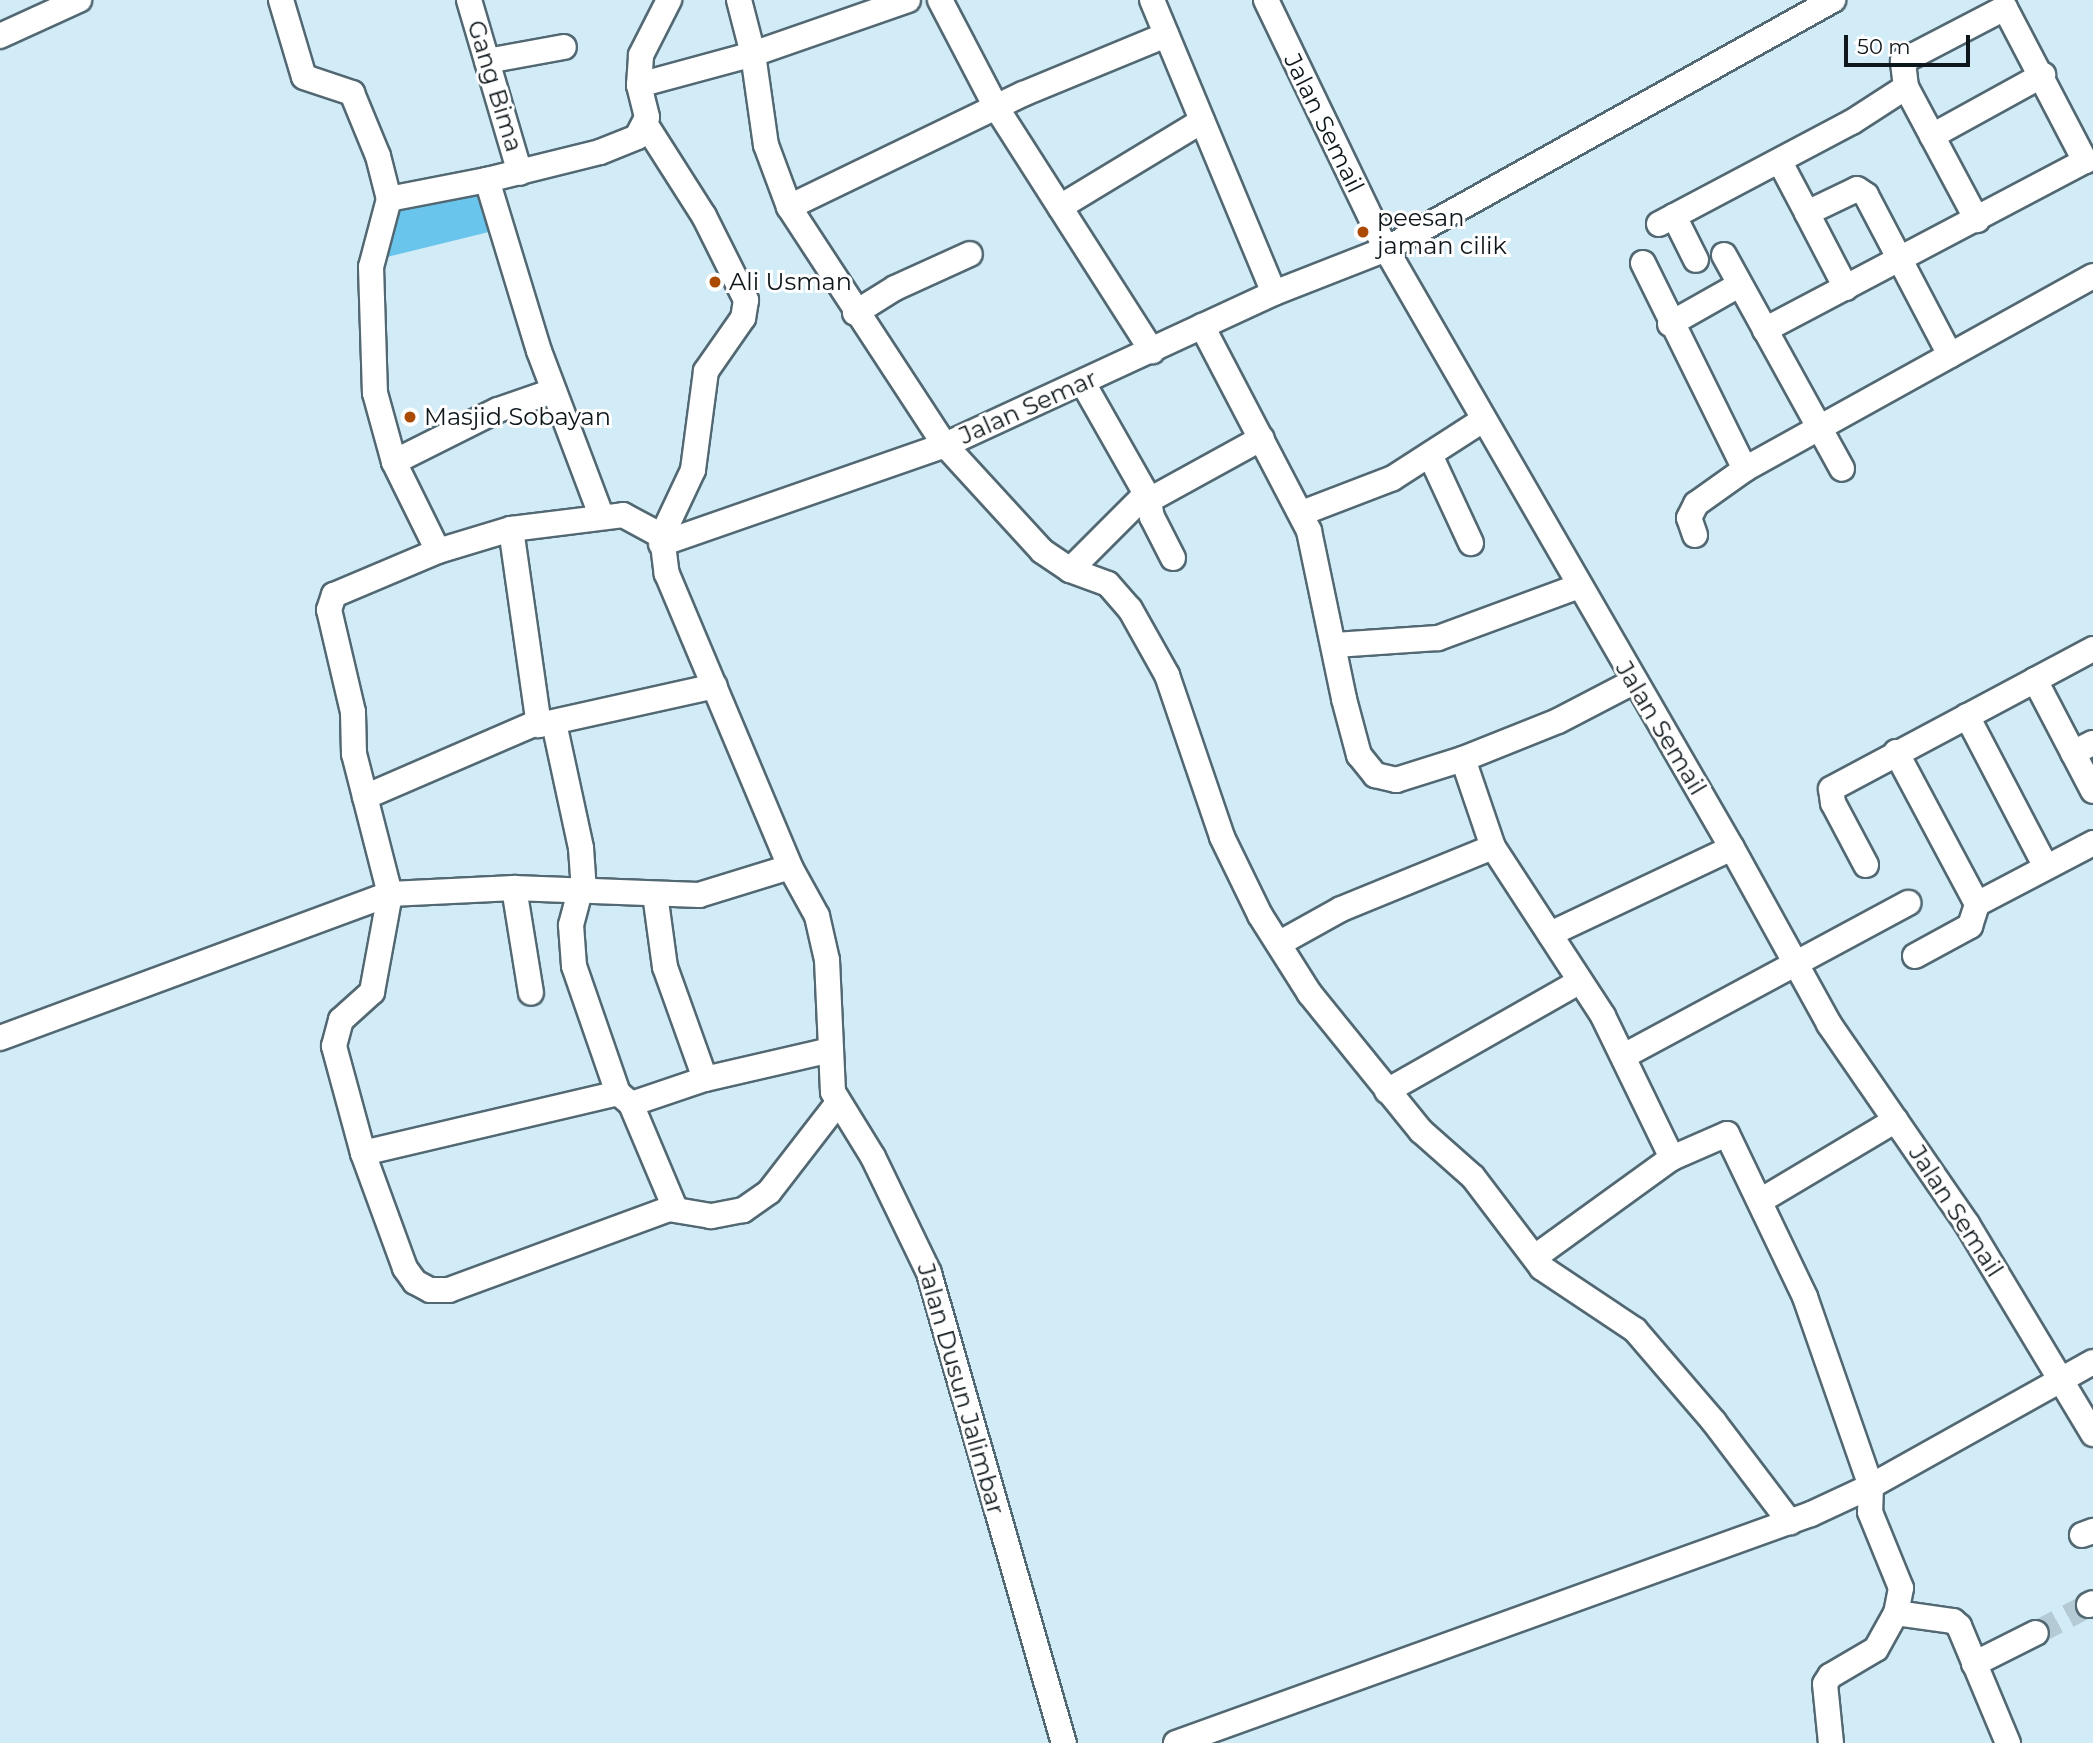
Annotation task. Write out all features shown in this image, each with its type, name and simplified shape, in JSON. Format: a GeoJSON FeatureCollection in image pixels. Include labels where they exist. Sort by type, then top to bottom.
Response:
{"type":"FeatureCollection","features":[{"type":"Feature","properties":{"kind":"street"},"geometry":{"type":"LineString","coordinates":[[0,36],[79,0]]}},
{"type":"Feature","properties":{"kind":"street"},"geometry":{"type":"LineString","coordinates":[[281,0],[304,78],[346,89],[358,101],[389,199],[371,267],[375,393],[394,462],[438,551]]}},
{"type":"Feature","properties":{"kind":"street","name":"Gang Bima"},"geometry":{"type":"LineString","coordinates":[[469,0],[520,173]]}},
{"type":"Feature","properties":{"kind":"street"},"geometry":{"type":"LineString","coordinates":[[669,0],[641,55],[639,85],[646,125],[704,216],[746,300],[743,318],[706,371],[693,470],[662,540],[623,515],[601,515],[511,529],[438,551],[334,595],[328,602],[354,712],[354,754],[390,894],[372,992],[341,1020],[335,1031],[334,1046],[363,1153],[405,1268],[430,1290],[449,1290],[675,1208],[720,1216],[754,1205],[837,1104]]}},
{"type":"Feature","properties":{"kind":"street"},"geometry":{"type":"LineString","coordinates":[[739,0],[753,54],[766,145],[789,207],[855,313],[945,445],[1042,551],[1070,570],[1108,584],[1130,609],[1167,675],[1222,837],[1260,915],[1310,994],[1420,1131],[1473,1177],[1550,1276],[1636,1330],[1714,1422],[1790,1522]]}},
{"type":"Feature","properties":{"kind":"street"},"geometry":{"type":"LineString","coordinates":[[639,85],[753,54],[908,0]]}},
{"type":"Feature","properties":{"kind":"street"},"geometry":{"type":"LineString","coordinates":[[940,0],[996,107],[1152,351]]}},
{"type":"Feature","properties":{"kind":"street"},"geometry":{"type":"LineString","coordinates":[[1152,0],[1274,293]]}},
{"type":"Feature","properties":{"kind":"street","name":"Jalan Semail"},"geometry":{"type":"LineString","coordinates":[[1266,0],[1386,249],[1633,682],[1732,848],[1829,1024],[1967,1224],[2093,1434]]}},
{"type":"Feature","properties":{"kind":"street","name":"Jalan Semar"},"geometry":{"type":"LineString","coordinates":[[662,540],[945,445],[1274,293],[1386,249],[1833,0]]}},
{"type":"Feature","properties":{"kind":"street"},"geometry":{"type":"LineString","coordinates":[[1765,330],[1977,220],[2085,161],[2043,75],[2003,8],[1903,61],[1906,87],[1977,220]]}},
{"type":"Feature","properties":{"kind":"street"},"geometry":{"type":"LineString","coordinates":[[789,207],[996,107],[1166,35]]}},
{"type":"Feature","properties":{"kind":"street"},"geometry":{"type":"LineString","coordinates":[[487,61],[564,47]]}},
{"type":"Feature","properties":{"kind":"street"},"geometry":{"type":"LineString","coordinates":[[1933,136],[2043,75]]}},
{"type":"Feature","properties":{"kind":"street"},"geometry":{"type":"LineString","coordinates":[[1696,260],[1667,220],[1780,162],[1906,87]]}},
{"type":"Feature","properties":{"kind":"street"},"geometry":{"type":"LineString","coordinates":[[1060,207],[1202,121]]}},
{"type":"Feature","properties":{"kind":"street"},"geometry":{"type":"LineString","coordinates":[[389,199],[520,173],[621,146],[637,137],[646,125]]}},
{"type":"Feature","properties":{"kind":"street"},"geometry":{"type":"LineString","coordinates":[[1780,162],[1846,288]]}},
{"type":"Feature","properties":{"kind":"street"},"geometry":{"type":"LineString","coordinates":[[487,180],[553,391],[601,515]]}},
{"type":"Feature","properties":{"kind":"street"},"geometry":{"type":"LineString","coordinates":[[1807,213],[1851,190],[1861,190],[1950,355]]}},
{"type":"Feature","properties":{"kind":"street"},"geometry":{"type":"LineString","coordinates":[[855,313],[895,288],[970,254]]}},
{"type":"Feature","properties":{"kind":"street"},"geometry":{"type":"LineString","coordinates":[[1724,255],[1842,469]]}},
{"type":"Feature","properties":{"kind":"street"},"geometry":{"type":"LineString","coordinates":[[1643,263],[1670,324],[1745,469]]}},
{"type":"Feature","properties":{"kind":"street"},"geometry":{"type":"LineString","coordinates":[[1695,535],[1689,518],[1696,503],[1745,469],[1818,426],[2093,276]]}},
{"type":"Feature","properties":{"kind":"street"},"geometry":{"type":"LineString","coordinates":[[1670,324],[1739,285]]}},
{"type":"Feature","properties":{"kind":"street"},"geometry":{"type":"LineString","coordinates":[[1202,326],[1302,513],[1359,755],[1374,775],[1396,780],[1463,759],[1558,721],[1633,682]]}},
{"type":"Feature","properties":{"kind":"street"},"geometry":{"type":"LineString","coordinates":[[1083,383],[1147,495],[1152,517],[1173,558]]}},
{"type":"Feature","properties":{"kind":"street"},"geometry":{"type":"LineString","coordinates":[[394,462],[498,410],[553,391]]}},
{"type":"Feature","properties":{"kind":"street"},"geometry":{"type":"LineString","coordinates":[[1302,513],[1393,478],[1431,457],[1482,420]]}},
{"type":"Feature","properties":{"kind":"street"},"geometry":{"type":"LineString","coordinates":[[1147,495],[1156,498],[1262,438]]}},
{"type":"Feature","properties":{"kind":"street"},"geometry":{"type":"LineString","coordinates":[[1431,457],[1471,543]]}},
{"type":"Feature","properties":{"kind":"street"},"geometry":{"type":"LineString","coordinates":[[1070,570],[1147,495]]}},
{"type":"Feature","properties":{"kind":"street"},"geometry":{"type":"LineString","coordinates":[[511,529],[545,723],[581,848],[583,880],[570,949],[624,1099],[675,1208]]}},
{"type":"Feature","properties":{"kind":"street","name":"Jalan Dusun Jalimbar"},"geometry":{"type":"LineString","coordinates":[[662,540],[667,574],[790,867],[817,916],[827,960],[831,1050],[837,1104],[873,1157],[929,1273],[1064,1743]]}},
{"type":"Feature","properties":{"kind":"street"},"geometry":{"type":"LineString","coordinates":[[1335,645],[1438,638],[1579,586]]}},
{"type":"Feature","properties":{"kind":"street"},"geometry":{"type":"LineString","coordinates":[[1866,865],[1833,803],[1831,789],[2093,649]]}},
{"type":"Feature","properties":{"kind":"street"},"geometry":{"type":"LineString","coordinates":[[2035,680],[2083,748],[2093,791]]}},
{"type":"Feature","properties":{"kind":"street"},"geometry":{"type":"LineString","coordinates":[[365,797],[545,723],[715,687]]}},
{"type":"Feature","properties":{"kind":"street"},"geometry":{"type":"LineString","coordinates":[[1967,716],[2046,867]]}},
{"type":"Feature","properties":{"kind":"street"},"geometry":{"type":"LineString","coordinates":[[1896,752],[1977,905]]}},
{"type":"Feature","properties":{"kind":"street"},"geometry":{"type":"LineString","coordinates":[[1463,759],[1493,847],[1624,1056],[1672,1157]]}},
{"type":"Feature","properties":{"kind":"street"},"geometry":{"type":"LineString","coordinates":[[1915,956],[1970,926],[1977,905],[2093,844]]}},
{"type":"Feature","properties":{"kind":"street"},"geometry":{"type":"LineString","coordinates":[[1280,943],[1341,909],[1493,847]]}},
{"type":"Feature","properties":{"kind":"street"},"geometry":{"type":"LineString","coordinates":[[1550,934],[1732,848]]}},
{"type":"Feature","properties":{"kind":"street"},"geometry":{"type":"LineString","coordinates":[[0,1038],[390,894],[514,888],[699,895],[790,867]]}},
{"type":"Feature","properties":{"kind":"street"},"geometry":{"type":"LineString","coordinates":[[514,888],[531,993]]}},
{"type":"Feature","properties":{"kind":"street"},"geometry":{"type":"LineString","coordinates":[[655,894],[665,967],[705,1079]]}},
{"type":"Feature","properties":{"kind":"street"},"geometry":{"type":"LineString","coordinates":[[1624,1056],[1908,903]]}},
{"type":"Feature","properties":{"kind":"street"},"geometry":{"type":"LineString","coordinates":[[1387,1091],[1579,982]]}},
{"type":"Feature","properties":{"kind":"street"},"geometry":{"type":"LineString","coordinates":[[363,1153],[624,1099],[831,1050]]}},
{"type":"Feature","properties":{"kind":"street"},"geometry":{"type":"LineString","coordinates":[[1760,1201],[1896,1120]]}},
{"type":"Feature","properties":{"kind":"street"},"geometry":{"type":"LineString","coordinates":[[1535,1257],[1672,1157],[1727,1134],[1805,1297],[1871,1486],[1870,1512],[1901,1588],[1896,1613],[1876,1649],[1830,1676],[1825,1684],[1831,1743]]}},
{"type":"Feature","properties":{"kind":"street"},"geometry":{"type":"LineString","coordinates":[[1176,1743],[1790,1522],[1871,1486],[2093,1362]]}},
{"type":"Feature","properties":{"kind":"street"},"geometry":{"type":"LineString","coordinates":[[1896,1613],[1953,1621],[2008,1743]]}},
{"type":"Feature","properties":{"kind":"street"},"geometry":{"type":"LineString","coordinates":[[1974,1664],[2036,1633]]}},
{"type":"Feature","properties":{"kind":"shaded area"},"geometry":{"type":"Polygon","coordinates":[[[485,184],[501,229],[387,257],[397,202],[485,184]]]}},
{"type":"Feature","properties":{"kind":"tunnel"},"geometry":{"type":"LineString","coordinates":[[2036,1633],[2089,1605]]}},
{"type":"Feature","properties":{"kind":"place","name":"peesan jaman cilik"},"geometry":{"type":"Point","coordinates":[1363,232]}},
{"type":"Feature","properties":{"kind":"place","name":"Ali Usman"},"geometry":{"type":"Point","coordinates":[715,282]}},
{"type":"Feature","properties":{"kind":"place","name":"Masjid Sobayan"},"geometry":{"type":"Point","coordinates":[410,417]}}]}
